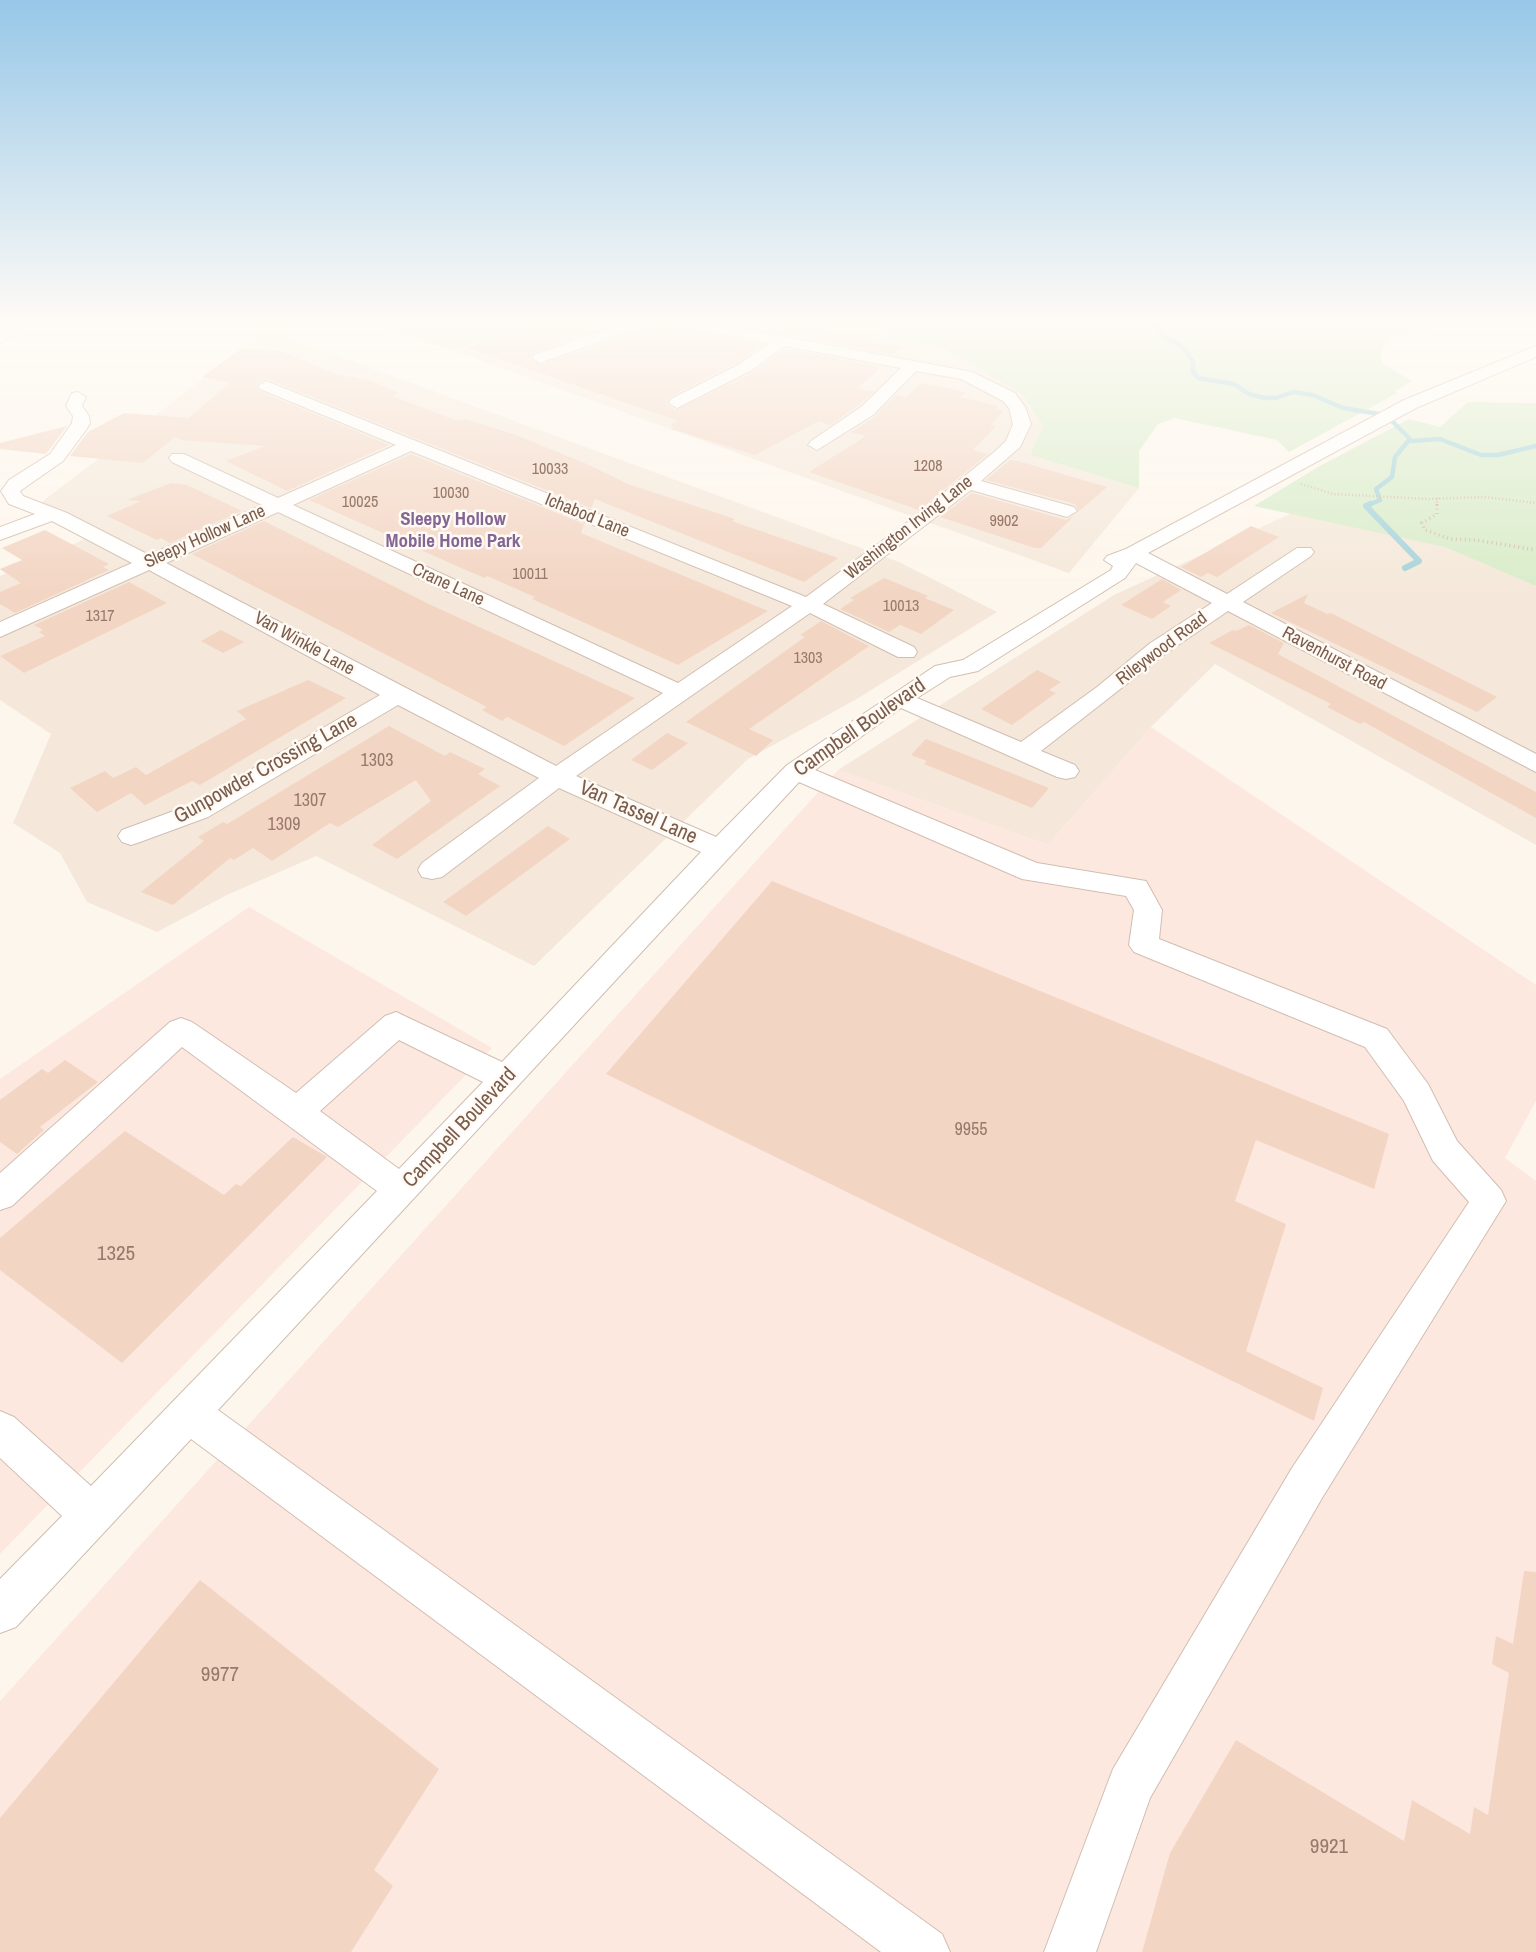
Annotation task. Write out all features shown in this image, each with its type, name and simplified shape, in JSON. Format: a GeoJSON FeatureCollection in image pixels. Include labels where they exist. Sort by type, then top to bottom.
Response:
{"type":"FeatureCollection","features":[{"type":"Feature","properties":{"kind":"street","name":"Van Winkle Lane"},"geometry":{"type":"LineString","coordinates":[[78,411],[81,423],[57,457],[16,484],[10,491],[23,505],[60,517],[148,563],[171,572],[397,695],[557,777]]}},
{"type":"Feature","properties":{"kind":"street","name":"Ichabod Lane"},"geometry":{"type":"LineString","coordinates":[[327,411],[807,605],[861,628],[906,652]]}},
{"type":"Feature","properties":{"kind":"street"},"geometry":{"type":"LineString","coordinates":[[817,445],[867,411]]}},
{"type":"Feature","properties":{"kind":"street","name":"Washington Irving Lane"},"geometry":{"type":"LineString","coordinates":[[432,870],[557,777],[807,605],[920,522],[1014,443],[1022,424],[1018,411]]}},
{"type":"Feature","properties":{"kind":"street","name":"Campbell Boulevard"},"geometry":{"type":"LineString","coordinates":[[0,1611],[506,1079],[719,849],[796,771],[943,671],[970,666],[1118,574],[1133,552],[1396,411]]}},
{"type":"Feature","properties":{"kind":"street","name":"Sleepy Hollow Lane"},"geometry":{"type":"LineString","coordinates":[[0,630],[410,445]]}},
{"type":"Feature","properties":{"kind":"street","name":"Crane Lane"},"geometry":{"type":"LineString","coordinates":[[178,458],[681,693]]}},
{"type":"Feature","properties":{"kind":"street"},"geometry":{"type":"LineString","coordinates":[[967,483],[1067,511]]}},
{"type":"Feature","properties":{"kind":"street"},"geometry":{"type":"LineString","coordinates":[[0,534],[49,515]]}},
{"type":"Feature","properties":{"kind":"street","name":"Ravenhurst Road"},"geometry":{"type":"LineString","coordinates":[[1133,552],[1536,764]]}},
{"type":"Feature","properties":{"kind":"street","name":"Rileywood Road"},"geometry":{"type":"LineString","coordinates":[[1024,752],[1105,692],[1157,649],[1304,552]]}},
{"type":"Feature","properties":{"kind":"street","name":"Gunpowder Crossing Lane"},"geometry":{"type":"LineString","coordinates":[[131,836],[199,811],[397,695]]}},
{"type":"Feature","properties":{"kind":"street"},"geometry":{"type":"LineString","coordinates":[[899,699],[1066,771]]}},
{"type":"Feature","properties":{"kind":"street"},"geometry":{"type":"LineString","coordinates":[[796,771],[1032,872],[1136,888],[1148,910],[1144,945],[1376,1038],[1417,1093],[1445,1151],[1489,1201],[1307,1483],[1130,1786],[1070,1952]]}},
{"type":"Feature","properties":{"kind":"street","name":"Van Tassel Lane"},"geometry":{"type":"LineString","coordinates":[[557,777],[719,849]]}},
{"type":"Feature","properties":{"kind":"street"},"geometry":{"type":"LineString","coordinates":[[297,1112],[396,1024],[506,1079]]}},
{"type":"Feature","properties":{"kind":"street"},"geometry":{"type":"LineString","coordinates":[[0,1195],[181,1030],[401,1190]]}},
{"type":"Feature","properties":{"kind":"street"},"geometry":{"type":"LineString","coordinates":[[189,1413],[924,1952]]}},
{"type":"Feature","properties":{"kind":"street"},"geometry":{"type":"LineString","coordinates":[[0,1431],[92,1515]]}},
{"type":"Feature","properties":{"kind":"path"},"geometry":{"type":"LineString","coordinates":[[1277,474],[1318,491],[1391,498],[1486,497],[1536,503]]}},
{"type":"Feature","properties":{"kind":"path"},"geometry":{"type":"LineString","coordinates":[[1437,498],[1437,514],[1422,523],[1425,530],[1450,539],[1476,540],[1536,550]]}},
{"type":"Feature","properties":{"kind":"shaded area"},"geometry":{"type":"Polygon","coordinates":[[[161,411],[488,411],[899,562],[997,612],[855,700],[748,759],[534,966],[316,856],[227,895],[157,932],[87,902],[60,853],[13,823],[51,734],[0,700],[0,576],[85,539],[30,511],[161,411]]]}},
{"type":"Feature","properties":{"kind":"shaded area"},"geometry":{"type":"Polygon","coordinates":[[[621,411],[1033,411],[1043,426],[1030,455],[1139,488],[1069,573],[621,411]]]}},
{"type":"Feature","properties":{"kind":"shaded area"},"geometry":{"type":"Polygon","coordinates":[[[1329,496],[1536,586],[1536,845],[1215,664],[1151,727],[1048,845],[838,770],[1114,595],[1329,496]]]}},
{"type":"Feature","properties":{"kind":"shaded area"},"geometry":{"type":"Polygon","coordinates":[[[1151,727],[1536,985],[1536,1101],[1505,1158],[1536,1181],[1536,1952],[0,1952],[0,1701],[838,770],[1048,845],[1151,727]]]}},
{"type":"Feature","properties":{"kind":"shaded area"},"geometry":{"type":"Polygon","coordinates":[[[249,907],[492,1048],[0,1554],[0,1079],[249,907]]]}},
{"type":"Feature","properties":{"kind":"green space"},"geometry":{"type":"Polygon","coordinates":[[[1033,411],[1364,411],[1289,452],[1277,440],[1175,418],[1158,424],[1139,451],[1139,488],[1030,455],[1043,426],[1033,411]]]}},
{"type":"Feature","properties":{"kind":"green space"},"geometry":{"type":"Polygon","coordinates":[[[1458,411],[1536,411],[1536,586],[1445,547],[1254,506],[1318,467],[1409,419],[1440,427],[1458,411]]]}},
{"type":"Feature","properties":{"kind":"building"},"geometry":{"type":"Polygon","coordinates":[[[197,411],[307,411],[389,445],[287,491],[226,461],[265,446],[182,440],[175,437],[143,463],[70,456],[88,432],[124,413],[189,418],[197,411]]]}},
{"type":"Feature","properties":{"kind":"building"},"geometry":{"type":"Polygon","coordinates":[[[348,411],[431,411],[459,421],[465,419],[516,435],[628,484],[735,519],[732,521],[838,558],[804,582],[595,499],[591,508],[348,411]]]}},
{"type":"Feature","properties":{"kind":"building"},"geometry":{"type":"Polygon","coordinates":[[[650,411],[850,411],[830,425],[819,421],[755,455],[671,429],[674,427],[670,425],[679,421],[650,411]]]}},
{"type":"Feature","properties":{"kind":"building"},"geometry":{"type":"Polygon","coordinates":[[[881,411],[1003,411],[991,425],[996,426],[973,450],[988,454],[919,510],[809,472],[866,436],[851,432],[881,411]]]}},
{"type":"Feature","properties":{"kind":"building"},"geometry":{"type":"Polygon","coordinates":[[[67,426],[46,454],[0,449],[0,443],[67,426]]]}},
{"type":"Feature","properties":{"kind":"building"},"geometry":{"type":"Polygon","coordinates":[[[411,454],[584,524],[581,533],[768,611],[678,665],[532,599],[535,597],[487,576],[485,578],[468,571],[309,500],[411,454]]]}},
{"type":"Feature","properties":{"kind":"building"},"geometry":{"type":"Polygon","coordinates":[[[1010,460],[1107,487],[1079,511],[1075,504],[986,480],[1010,460]]]}},
{"type":"Feature","properties":{"kind":"building"},"geometry":{"type":"Polygon","coordinates":[[[171,483],[187,485],[242,511],[170,543],[161,538],[157,540],[107,516],[141,501],[127,500],[171,483]]]}},
{"type":"Feature","properties":{"kind":"building"},"geometry":{"type":"Polygon","coordinates":[[[972,493],[1066,520],[1074,516],[1041,548],[940,517],[972,493]]]}},
{"type":"Feature","properties":{"kind":"building"},"geometry":{"type":"Polygon","coordinates":[[[264,521],[431,605],[635,698],[564,746],[507,717],[502,721],[482,710],[487,707],[192,554],[264,521]]]}},
{"type":"Feature","properties":{"kind":"building"},"geometry":{"type":"Polygon","coordinates":[[[1251,526],[1279,537],[1217,577],[1208,573],[1201,577],[1181,567],[1251,526]]]}},
{"type":"Feature","properties":{"kind":"building"},"geometry":{"type":"Polygon","coordinates":[[[45,530],[109,564],[103,567],[109,570],[15,613],[0,604],[0,592],[21,583],[0,569],[22,560],[2,548],[45,530]]]}},
{"type":"Feature","properties":{"kind":"building"},"geometry":{"type":"Polygon","coordinates":[[[884,578],[954,610],[921,634],[900,625],[889,632],[840,609],[854,600],[850,598],[884,578]]]}},
{"type":"Feature","properties":{"kind":"building"},"geometry":{"type":"Polygon","coordinates":[[[1162,579],[1181,590],[1163,602],[1171,606],[1152,619],[1121,605],[1162,579]]]}},
{"type":"Feature","properties":{"kind":"building"},"geometry":{"type":"Polygon","coordinates":[[[129,582],[167,603],[24,673],[0,656],[45,636],[39,632],[43,630],[34,625],[129,582]]]}},
{"type":"Feature","properties":{"kind":"building"},"geometry":{"type":"Polygon","coordinates":[[[1308,594],[1304,603],[1327,614],[1331,613],[1497,697],[1477,712],[1271,613],[1308,594]]]}},
{"type":"Feature","properties":{"kind":"building"},"geometry":{"type":"Polygon","coordinates":[[[821,621],[869,646],[749,729],[773,740],[756,756],[686,722],[805,637],[800,635],[821,621]]]}},
{"type":"Feature","properties":{"kind":"building"},"geometry":{"type":"Polygon","coordinates":[[[1249,625],[1284,643],[1278,654],[1536,792],[1536,818],[1364,722],[1360,724],[1327,707],[1331,704],[1209,643],[1249,625]]]}},
{"type":"Feature","properties":{"kind":"building"},"geometry":{"type":"Polygon","coordinates":[[[221,630],[244,642],[223,653],[201,641],[221,630]]]}},
{"type":"Feature","properties":{"kind":"building"},"geometry":{"type":"Polygon","coordinates":[[[1037,670],[1061,682],[1049,690],[1056,693],[1012,725],[981,709],[1037,670]]]}},
{"type":"Feature","properties":{"kind":"building"},"geometry":{"type":"Polygon","coordinates":[[[308,680],[346,698],[200,785],[192,781],[145,805],[131,793],[97,812],[70,788],[105,771],[113,778],[136,767],[146,775],[246,719],[237,711],[308,680]]]}},
{"type":"Feature","properties":{"kind":"building"},"geometry":{"type":"Polygon","coordinates":[[[389,726],[445,756],[450,752],[485,769],[478,774],[500,786],[397,859],[372,845],[431,801],[416,780],[338,827],[330,823],[272,861],[253,848],[234,860],[230,858],[173,905],[141,892],[204,841],[198,837],[223,822],[227,824],[389,726]]]}},
{"type":"Feature","properties":{"kind":"building"},"geometry":{"type":"Polygon","coordinates":[[[667,733],[688,743],[652,770],[631,760],[667,733]]]}},
{"type":"Feature","properties":{"kind":"building"},"geometry":{"type":"Polygon","coordinates":[[[926,739],[1049,788],[1032,808],[924,764],[927,761],[911,755],[926,739]]]}},
{"type":"Feature","properties":{"kind":"building"},"geometry":{"type":"Polygon","coordinates":[[[548,826],[570,839],[466,916],[443,902],[548,826]]]}},
{"type":"Feature","properties":{"kind":"building"},"geometry":{"type":"Polygon","coordinates":[[[772,881],[1389,1134],[1374,1189],[1256,1140],[1235,1201],[1286,1224],[1246,1351],[1323,1388],[1314,1421],[606,1074],[772,881]]]}},
{"type":"Feature","properties":{"kind":"building"},"geometry":{"type":"Polygon","coordinates":[[[65,1060],[98,1082],[40,1127],[44,1130],[17,1154],[0,1142],[0,1100],[42,1069],[48,1073],[65,1060]]]}},
{"type":"Feature","properties":{"kind":"building"},"geometry":{"type":"Polygon","coordinates":[[[125,1131],[224,1195],[236,1184],[241,1186],[293,1137],[327,1157],[122,1363],[0,1270],[0,1238],[125,1131]]]}},
{"type":"Feature","properties":{"kind":"building"},"geometry":{"type":"Polygon","coordinates":[[[1524,1571],[1536,1572],[1536,1952],[1142,1952],[1170,1853],[1236,1740],[1404,1841],[1412,1800],[1470,1834],[1474,1807],[1488,1815],[1509,1673],[1492,1664],[1496,1636],[1513,1644],[1524,1571]]]}},
{"type":"Feature","properties":{"kind":"building"},"geometry":{"type":"Polygon","coordinates":[[[200,1580],[439,1769],[374,1870],[393,1886],[351,1952],[0,1952],[0,1818],[200,1580]]]}},
{"type":"Feature","properties":{"kind":"waterway"},"geometry":{"type":"LineString","coordinates":[[1362,411],[1379,414],[1392,421],[1412,441],[1440,439],[1481,455],[1498,455],[1536,446]]}},
{"type":"Feature","properties":{"kind":"waterway"},"geometry":{"type":"LineString","coordinates":[[1366,506],[1380,500],[1376,489],[1392,477],[1395,457],[1409,440]]}},
{"type":"Feature","properties":{"kind":"waterway"},"geometry":{"type":"LineString","coordinates":[[1366,506],[1370,504]]}},
{"type":"Feature","properties":{"kind":"waterway"},"geometry":{"type":"LineString","coordinates":[[1366,506],[1419,561],[1405,568]]}},
{"type":"Feature","properties":{"kind":"district","name":"Sleepy Hollow Mobile Home Park"},"geometry":{"type":"Point","coordinates":[453,531]}}]}
